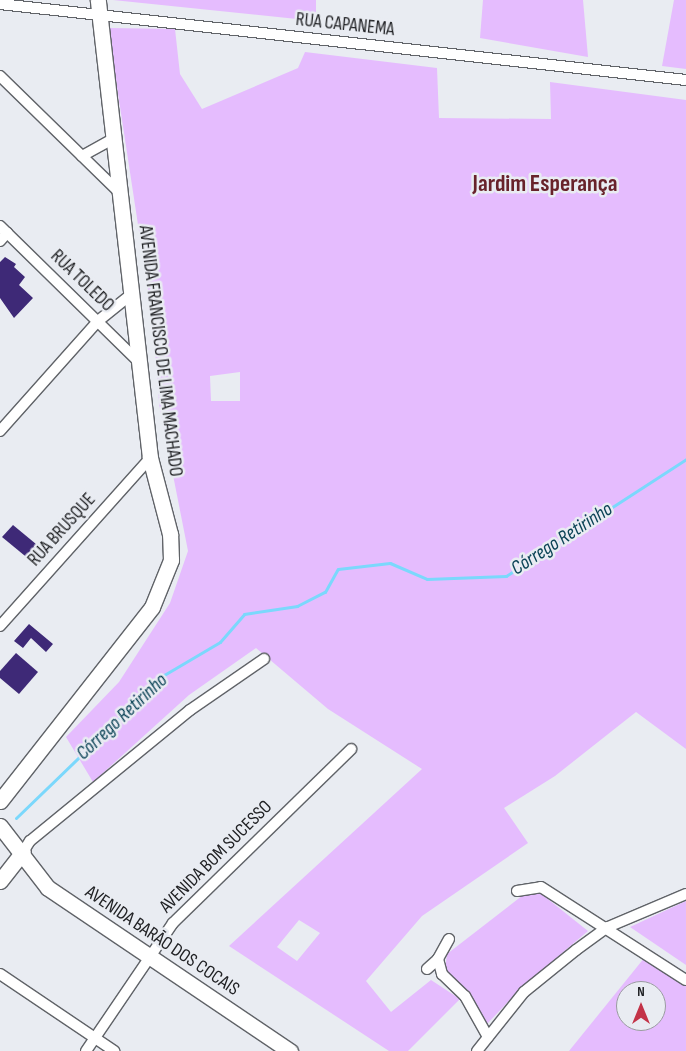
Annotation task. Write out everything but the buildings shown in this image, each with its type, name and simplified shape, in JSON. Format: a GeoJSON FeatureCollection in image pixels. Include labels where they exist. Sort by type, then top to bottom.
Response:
{"type":"FeatureCollection","features":[{"type":"Feature","properties":{"kind":"street","name":"AVENIDA FRANCISCO DE LIMA MACHADO"},"geometry":{"type":"LineString","coordinates":[[0,801],[152,607],[166,578],[171,560],[170,534],[150,458],[133,293],[118,191],[114,138],[97,16],[98,0]]}},
{"type":"Feature","properties":{"kind":"street","name":"RUA CAPANEMA"},"geometry":{"type":"LineString","coordinates":[[0,4],[686,80]]}},
{"type":"Feature","properties":{"kind":"street"},"geometry":{"type":"LineString","coordinates":[[0,76],[118,191]]}},
{"type":"Feature","properties":{"kind":"street"},"geometry":{"type":"LineString","coordinates":[[82,156],[114,138]]}},
{"type":"Feature","properties":{"kind":"street","name":"RUA TOLEDO"},"geometry":{"type":"LineString","coordinates":[[2,234],[98,321],[139,362]]}},
{"type":"Feature","properties":{"kind":"street"},"geometry":{"type":"LineString","coordinates":[[0,431],[98,321],[133,293]]}},
{"type":"Feature","properties":{"kind":"street","name":"RUA BRUSQUE"},"geometry":{"type":"LineString","coordinates":[[0,626],[150,458]]}},
{"type":"Feature","properties":{"kind":"street"},"geometry":{"type":"LineString","coordinates":[[0,881],[30,841],[190,710],[264,659]]}},
{"type":"Feature","properties":{"kind":"street","name":"AVENIDA BOM SUCESSO"},"geometry":{"type":"LineString","coordinates":[[86,1051],[150,957],[196,897],[351,749]]}},
{"type":"Feature","properties":{"kind":"street","name":"AVENIDA BARÃO DOS COCAIS"},"geometry":{"type":"LineString","coordinates":[[0,826],[48,888],[290,1051]]}},
{"type":"Feature","properties":{"kind":"street"},"geometry":{"type":"LineString","coordinates":[[517,891],[541,887],[608,927],[686,980]]}},
{"type":"Feature","properties":{"kind":"street"},"geometry":{"type":"LineString","coordinates":[[477,1051],[524,992],[608,927],[686,894]]}},
{"type":"Feature","properties":{"kind":"street"},"geometry":{"type":"LineString","coordinates":[[427,969],[438,959],[449,939]]}},
{"type":"Feature","properties":{"kind":"street"},"geometry":{"type":"LineString","coordinates":[[438,959],[442,974],[465,996],[488,1037]]}},
{"type":"Feature","properties":{"kind":"street"},"geometry":{"type":"LineString","coordinates":[[0,974],[93,1039],[114,1051]]}},
{"type":"Feature","properties":{"kind":"shaded area"},"geometry":{"type":"Polygon","coordinates":[[[113,0],[316,0],[316,21],[113,0]]]}},
{"type":"Feature","properties":{"kind":"shaded area"},"geometry":{"type":"Polygon","coordinates":[[[483,0],[583,0],[588,57],[480,38],[483,0]]]}},
{"type":"Feature","properties":{"kind":"shaded area"},"geometry":{"type":"Polygon","coordinates":[[[674,0],[686,0],[686,69],[662,66],[674,0]]]}},
{"type":"Feature","properties":{"kind":"shaded area"},"geometry":{"type":"Polygon","coordinates":[[[108,28],[175,29],[180,74],[202,109],[298,68],[305,52],[437,68],[439,118],[551,119],[550,82],[686,100],[686,749],[636,712],[555,776],[504,808],[528,843],[422,916],[366,981],[391,1012],[431,980],[460,999],[408,1051],[389,1051],[229,946],[422,769],[328,709],[256,648],[189,695],[93,782],[66,737],[119,682],[170,603],[188,551],[159,404],[153,323],[108,28]],[[240,372],[210,376],[211,401],[240,401],[240,372]],[[299,920],[277,947],[297,961],[320,933],[299,920]]]}},
{"type":"Feature","properties":{"kind":"shaded area"},"geometry":{"type":"Polygon","coordinates":[[[527,892],[539,892],[588,931],[521,988],[487,1024],[445,970],[447,954],[527,892]]]}},
{"type":"Feature","properties":{"kind":"shaded area"},"geometry":{"type":"Polygon","coordinates":[[[686,901],[686,965],[630,927],[686,901]]]}},
{"type":"Feature","properties":{"kind":"shaded area"},"geometry":{"type":"Polygon","coordinates":[[[645,957],[686,985],[686,1051],[569,1051],[616,993],[616,1031],[666,1031],[666,981],[626,981],[645,957]]]}},
{"type":"Feature","properties":{"kind":"waterway","name":"Córrego Retirinho"},"geometry":{"type":"LineString","coordinates":[[16,818],[164,675],[220,642],[244,614],[297,606],[325,592],[338,569],[390,563],[427,579],[506,576],[686,459]]}},
{"type":"Feature","properties":{"kind":"district","name":"Jardim Esperança"},"geometry":{"type":"Point","coordinates":[545,184]}}]}
